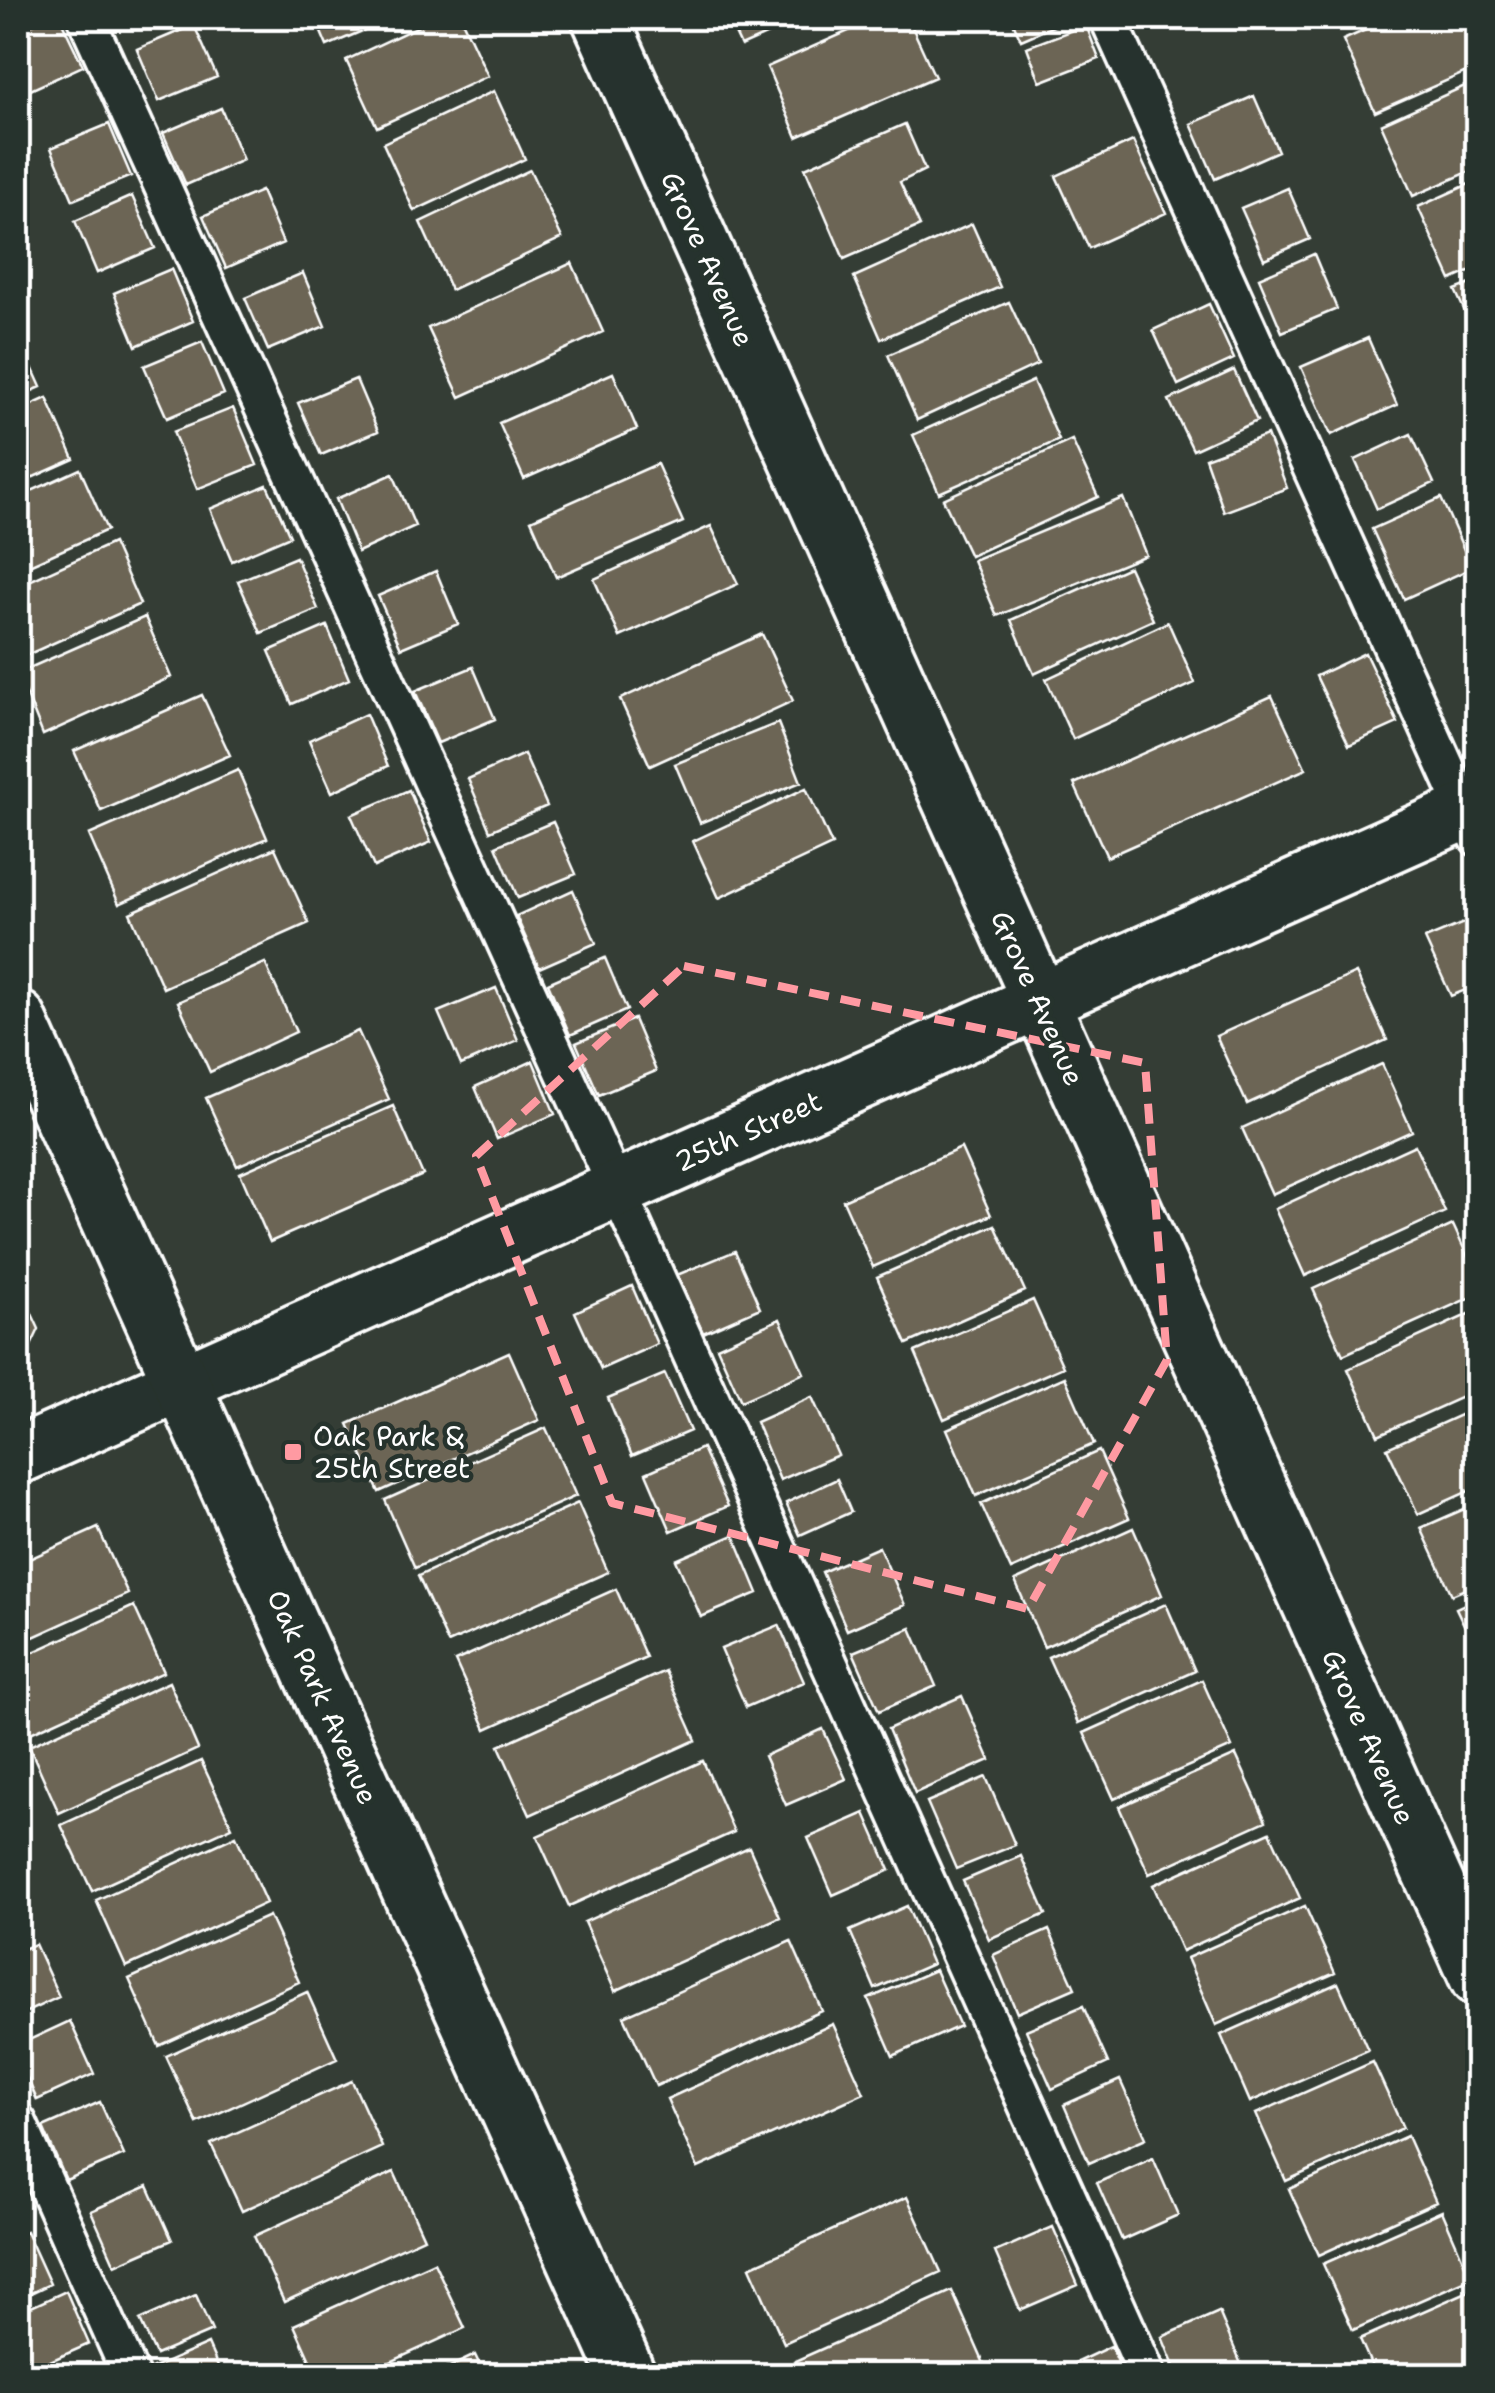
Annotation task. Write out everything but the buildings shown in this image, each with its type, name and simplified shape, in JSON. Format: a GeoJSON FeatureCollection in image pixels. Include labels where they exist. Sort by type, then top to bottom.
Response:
{"type":"FeatureCollection","features":[{"type":"Feature","properties":{"kind":"street","name":"Grove Avenue"},"geometry":{"type":"LineString","coordinates":[[600,18],[1478,1978]]}},
{"type":"Feature","properties":{"kind":"street","name":"25th Street"},"geometry":{"type":"LineString","coordinates":[[18,1456],[1039,1002],[1474,819]]}},
{"type":"Feature","properties":{"kind":"street","name":"Oak Park Avenue"},"geometry":{"type":"LineString","coordinates":[[18,1019],[628,2376]]}},
{"type":"Feature","properties":{"kind":"lane"},"geometry":{"type":"LineString","coordinates":[[86,18],[1148,2376]]}},
{"type":"Feature","properties":{"kind":"lane"},"geometry":{"type":"LineString","coordinates":[[1108,18],[1474,819]]}},
{"type":"Feature","properties":{"kind":"lane"},"geometry":{"type":"LineString","coordinates":[[18,2122],[132,2376]]}},
{"type":"Feature","properties":{"kind":"highlighted area"},"geometry":{"type":"Polygon","coordinates":[[[684,966],[1145,1063],[1167,1360],[1028,1609],[612,1503],[476,1156],[684,966]]]}},
{"type":"Feature","properties":{"kind":"place","name":"Oak Park & 25th Street"},"geometry":{"type":"Point","coordinates":[293,1452]}}]}
